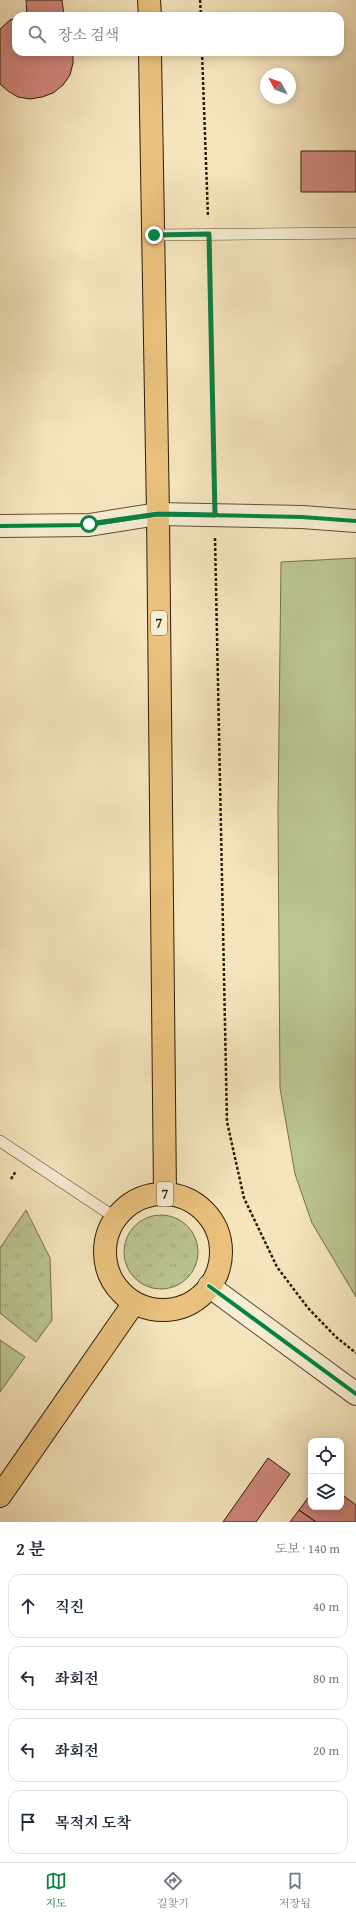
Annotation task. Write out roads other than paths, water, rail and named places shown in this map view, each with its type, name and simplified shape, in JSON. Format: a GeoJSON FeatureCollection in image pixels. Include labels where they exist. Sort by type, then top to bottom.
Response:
{"type":"FeatureCollection","features":[{"type":"Feature","properties":{"kind":"highway"},"geometry":{"type":"LineString","coordinates":[[149,0],[150,12]]}},
{"type":"Feature","properties":{"kind":"highway","name":"7"},"geometry":{"type":"LineString","coordinates":[[150,56],[158,514],[164,1194]]}},
{"type":"Feature","properties":{"kind":"highway","name":"7"},"geometry":{"type":"LineString","coordinates":[[164,1194],[178,1196],[197,1206],[211,1220],[218,1233],[220,1261],[216,1274],[200,1297],[175,1309],[161,1310],[147,1308],[134,1303],[114,1284],[108,1271],[105,1258],[105,1244],[109,1230],[116,1218],[126,1208],[137,1200],[164,1194]]}},
{"type":"Feature","properties":{"kind":"highway"},"geometry":{"type":"LineString","coordinates":[[0,1496],[134,1303]]}},
{"type":"Feature","properties":{"kind":"street"},"geometry":{"type":"LineString","coordinates":[[0,526],[89,524],[158,514],[302,517],[356,521]]}},
{"type":"Feature","properties":{"kind":"street"},"geometry":{"type":"LineString","coordinates":[[209,1286],[356,1394]]}},
{"type":"Feature","properties":{"kind":"lane"},"geometry":{"type":"LineString","coordinates":[[154,235],[356,233]]}},
{"type":"Feature","properties":{"kind":"lane"},"geometry":{"type":"LineString","coordinates":[[0,1141],[116,1218]]}}]}
